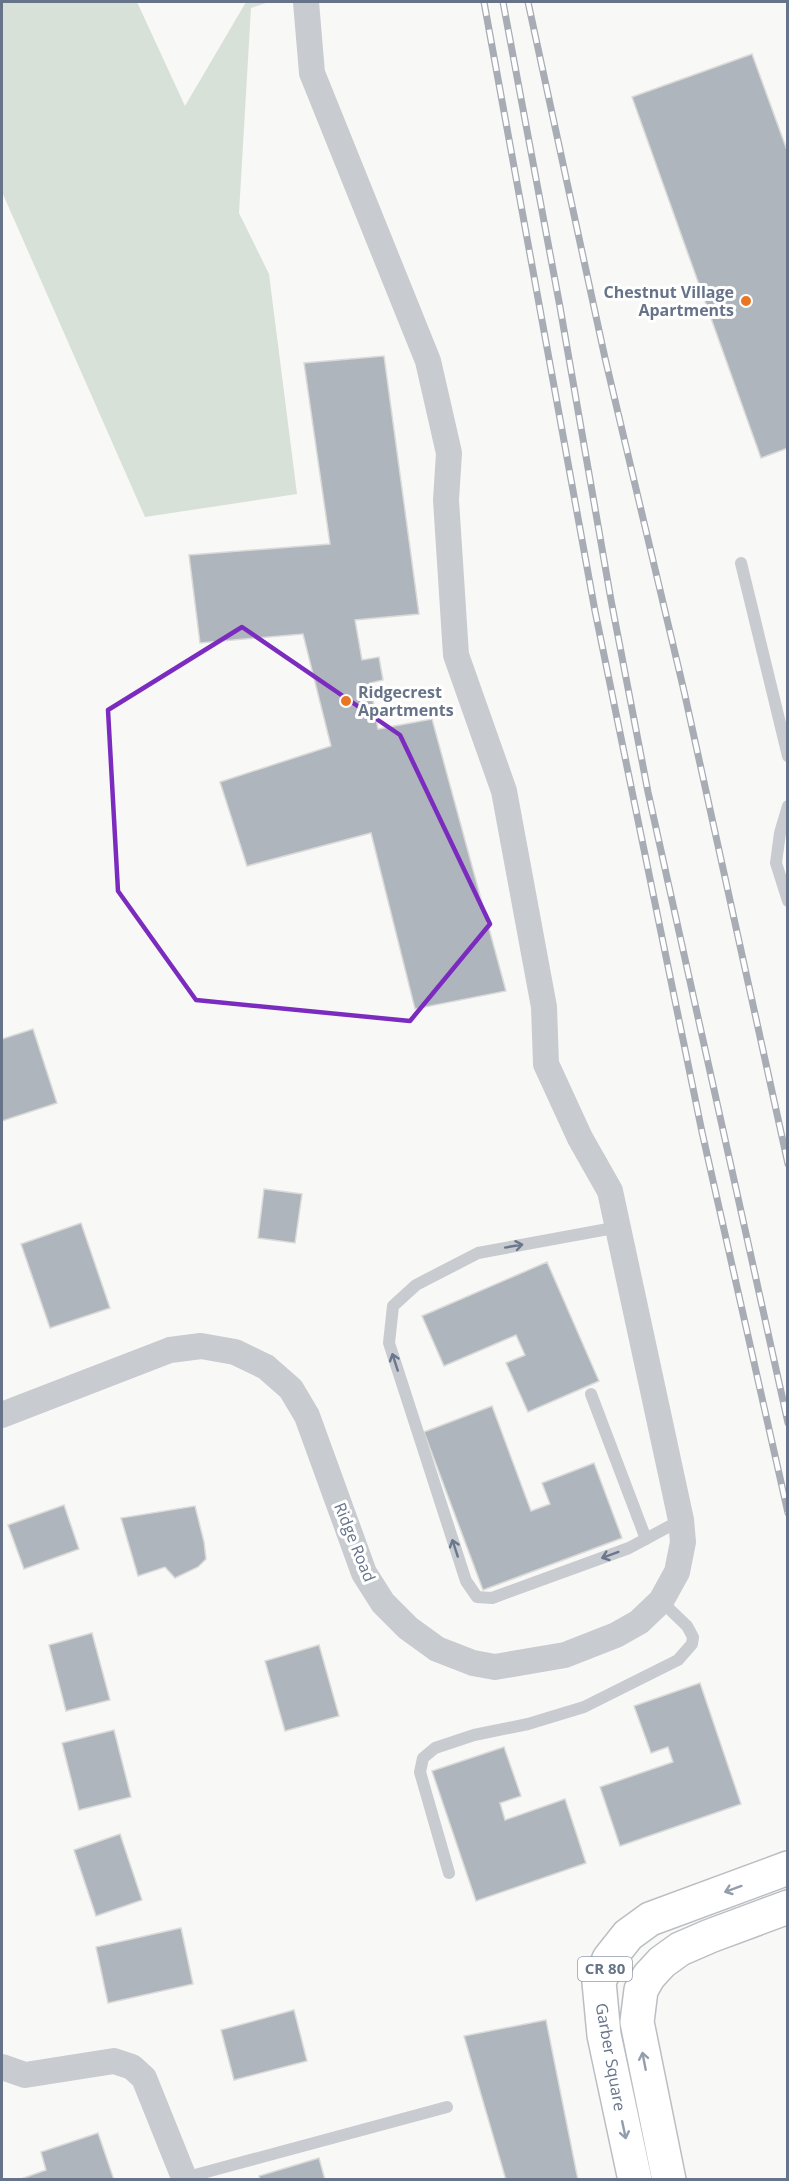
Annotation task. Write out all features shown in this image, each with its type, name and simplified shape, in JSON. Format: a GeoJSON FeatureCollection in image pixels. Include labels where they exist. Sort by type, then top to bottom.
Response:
{"type":"FeatureCollection","features":[{"type":"Feature","properties":{"kind":"main road","name":"Garber Square"},"geometry":{"type":"LineString","coordinates":[[635,2180],[604,2035],[599,1982],[609,1959],[628,1935],[650,1919],[788,1868]]}},
{"type":"Feature","properties":{"kind":"main road","name":"Garber Square"},"geometry":{"type":"LineString","coordinates":[[669,2180],[637,2022],[641,1990],[649,1976],[662,1962],[680,1949],[710,1935],[788,1907]]}},
{"type":"Feature","properties":{"kind":"street","name":"Ridge Road"},"geometry":{"type":"LineString","coordinates":[[2,1415],[171,1350],[201,1347],[235,1352],[266,1367],[291,1389],[307,1416],[364,1573],[383,1603],[408,1629],[437,1649],[473,1663],[495,1667],[565,1655],[616,1635],[639,1622],[661,1601],[677,1572],[683,1542],[681,1520],[619,1227],[610,1191],[580,1138],[546,1064],[544,1007],[504,790],[456,655],[446,500],[449,453],[428,361],[312,73],[306,2]]}},
{"type":"Feature","properties":{"kind":"street"},"geometry":{"type":"LineString","coordinates":[[2,2067],[25,2075],[114,2061],[132,2067],[144,2078],[184,2179]]}},
{"type":"Feature","properties":{"kind":"lane"},"geometry":{"type":"LineString","coordinates":[[741,562],[788,756]]}},
{"type":"Feature","properties":{"kind":"lane"},"geometry":{"type":"LineString","coordinates":[[788,806],[780,833],[776,863],[788,901]]}},
{"type":"Feature","properties":{"kind":"lane"},"geometry":{"type":"LineString","coordinates":[[619,1227],[478,1253],[416,1285],[393,1306],[389,1343],[466,1581],[477,1597],[492,1598],[629,1548],[681,1520]]}},
{"type":"Feature","properties":{"kind":"lane"},"geometry":{"type":"LineString","coordinates":[[591,1394],[646,1539]]}},
{"type":"Feature","properties":{"kind":"lane"},"geometry":{"type":"LineString","coordinates":[[448,1873],[420,1772],[423,1758],[435,1748],[474,1735],[528,1724],[584,1707],[678,1660],[692,1644],[693,1637],[687,1626],[661,1601]]}},
{"type":"Feature","properties":{"kind":"lane"},"geometry":{"type":"LineString","coordinates":[[184,2179],[447,2107]]}},
{"type":"Feature","properties":{"kind":"highlighted area"},"geometry":{"type":"Polygon","coordinates":[[[242,627],[400,735],[490,924],[410,1021],[196,1000],[118,891],[108,710],[242,627]]]}},
{"type":"Feature","properties":{"kind":"shaded area"},"geometry":{"type":"Polygon","coordinates":[[[2,2],[137,2],[185,106],[246,2],[269,2],[251,8],[239,213],[269,274],[297,494],[145,517],[2,192],[2,2]]]}},
{"type":"Feature","properties":{"kind":"building","name":"Chestnut Village Apartments"},"geometry":{"type":"Polygon","coordinates":[[[752,54],[788,153],[788,448],[761,458],[632,97],[752,54]]]}},
{"type":"Feature","properties":{"kind":"building","name":"Ridgecrest Apartments"},"geometry":{"type":"Polygon","coordinates":[[[384,356],[419,614],[355,620],[362,660],[379,657],[383,680],[370,683],[378,729],[432,719],[506,991],[415,1009],[371,833],[247,866],[220,782],[331,746],[303,634],[200,643],[189,555],[330,544],[304,363],[384,356]]]}},
{"type":"Feature","properties":{"kind":"building"},"geometry":{"type":"Polygon","coordinates":[[[33,1029],[57,1103],[2,1121],[2,1039],[33,1029]]]}},
{"type":"Feature","properties":{"kind":"building"},"geometry":{"type":"Polygon","coordinates":[[[264,1189],[302,1194],[295,1243],[258,1238],[264,1189]]]}},
{"type":"Feature","properties":{"kind":"building"},"geometry":{"type":"Polygon","coordinates":[[[81,1223],[110,1308],[50,1328],[21,1244],[81,1223]]]}},
{"type":"Feature","properties":{"kind":"building"},"geometry":{"type":"Polygon","coordinates":[[[547,1262],[599,1381],[528,1412],[506,1363],[525,1355],[516,1335],[444,1366],[422,1316],[547,1262]]]}},
{"type":"Feature","properties":{"kind":"building"},"geometry":{"type":"Polygon","coordinates":[[[492,1406],[531,1511],[550,1504],[542,1483],[594,1463],[622,1538],[483,1590],[424,1432],[492,1406]]]}},
{"type":"Feature","properties":{"kind":"building"},"geometry":{"type":"Polygon","coordinates":[[[64,1505],[79,1549],[24,1569],[8,1525],[64,1505]]]}},
{"type":"Feature","properties":{"kind":"building"},"geometry":{"type":"Polygon","coordinates":[[[195,1506],[206,1559],[198,1567],[175,1578],[165,1567],[138,1576],[121,1518],[195,1506]]]}},
{"type":"Feature","properties":{"kind":"building"},"geometry":{"type":"Polygon","coordinates":[[[92,1633],[110,1700],[66,1711],[49,1645],[92,1633]]]}},
{"type":"Feature","properties":{"kind":"building"},"geometry":{"type":"Polygon","coordinates":[[[319,1645],[339,1716],[285,1731],[265,1661],[319,1645]]]}},
{"type":"Feature","properties":{"kind":"building"},"geometry":{"type":"Polygon","coordinates":[[[700,1683],[741,1804],[620,1846],[600,1787],[673,1762],[668,1747],[651,1753],[634,1706],[700,1683]]]}},
{"type":"Feature","properties":{"kind":"building"},"geometry":{"type":"Polygon","coordinates":[[[114,1730],[131,1797],[79,1810],[62,1743],[114,1730]]]}},
{"type":"Feature","properties":{"kind":"building"},"geometry":{"type":"Polygon","coordinates":[[[504,1747],[521,1796],[500,1803],[505,1820],[565,1799],[586,1863],[476,1901],[432,1771],[504,1747]]]}},
{"type":"Feature","properties":{"kind":"building"},"geometry":{"type":"Polygon","coordinates":[[[120,1834],[142,1900],[96,1916],[74,1850],[120,1834]]]}},
{"type":"Feature","properties":{"kind":"building"},"geometry":{"type":"Polygon","coordinates":[[[181,1928],[193,1984],[108,2003],[96,1947],[181,1928]]]}},
{"type":"Feature","properties":{"kind":"building"},"geometry":{"type":"Polygon","coordinates":[[[294,2010],[307,2061],[234,2080],[221,2030],[294,2010]]]}},
{"type":"Feature","properties":{"kind":"building"},"geometry":{"type":"Polygon","coordinates":[[[546,2020],[578,2180],[506,2180],[464,2036],[546,2020]]]}},
{"type":"Feature","properties":{"kind":"building"},"geometry":{"type":"Polygon","coordinates":[[[98,2133],[114,2180],[18,2180],[46,2170],[41,2152],[98,2133]]]}},
{"type":"Feature","properties":{"kind":"building"},"geometry":{"type":"Polygon","coordinates":[[[319,2158],[325,2180],[260,2180],[259,2176],[319,2158]]]}},
{"type":"Feature","properties":{"kind":"railway"},"geometry":{"type":"LineString","coordinates":[[484,2],[595,611],[702,1132],[788,1513]]}},
{"type":"Feature","properties":{"kind":"railway"},"geometry":{"type":"LineString","coordinates":[[503,2],[648,792],[788,1423]]}},
{"type":"Feature","properties":{"kind":"railway"},"geometry":{"type":"LineString","coordinates":[[528,2],[605,358],[684,691],[788,1164]]}},
{"type":"Feature","properties":{"kind":"place","name":"Chestnut Village Apartments"},"geometry":{"type":"Point","coordinates":[746,301]}},
{"type":"Feature","properties":{"kind":"place","name":"Ridgecrest Apartments"},"geometry":{"type":"Point","coordinates":[346,701]}}]}
